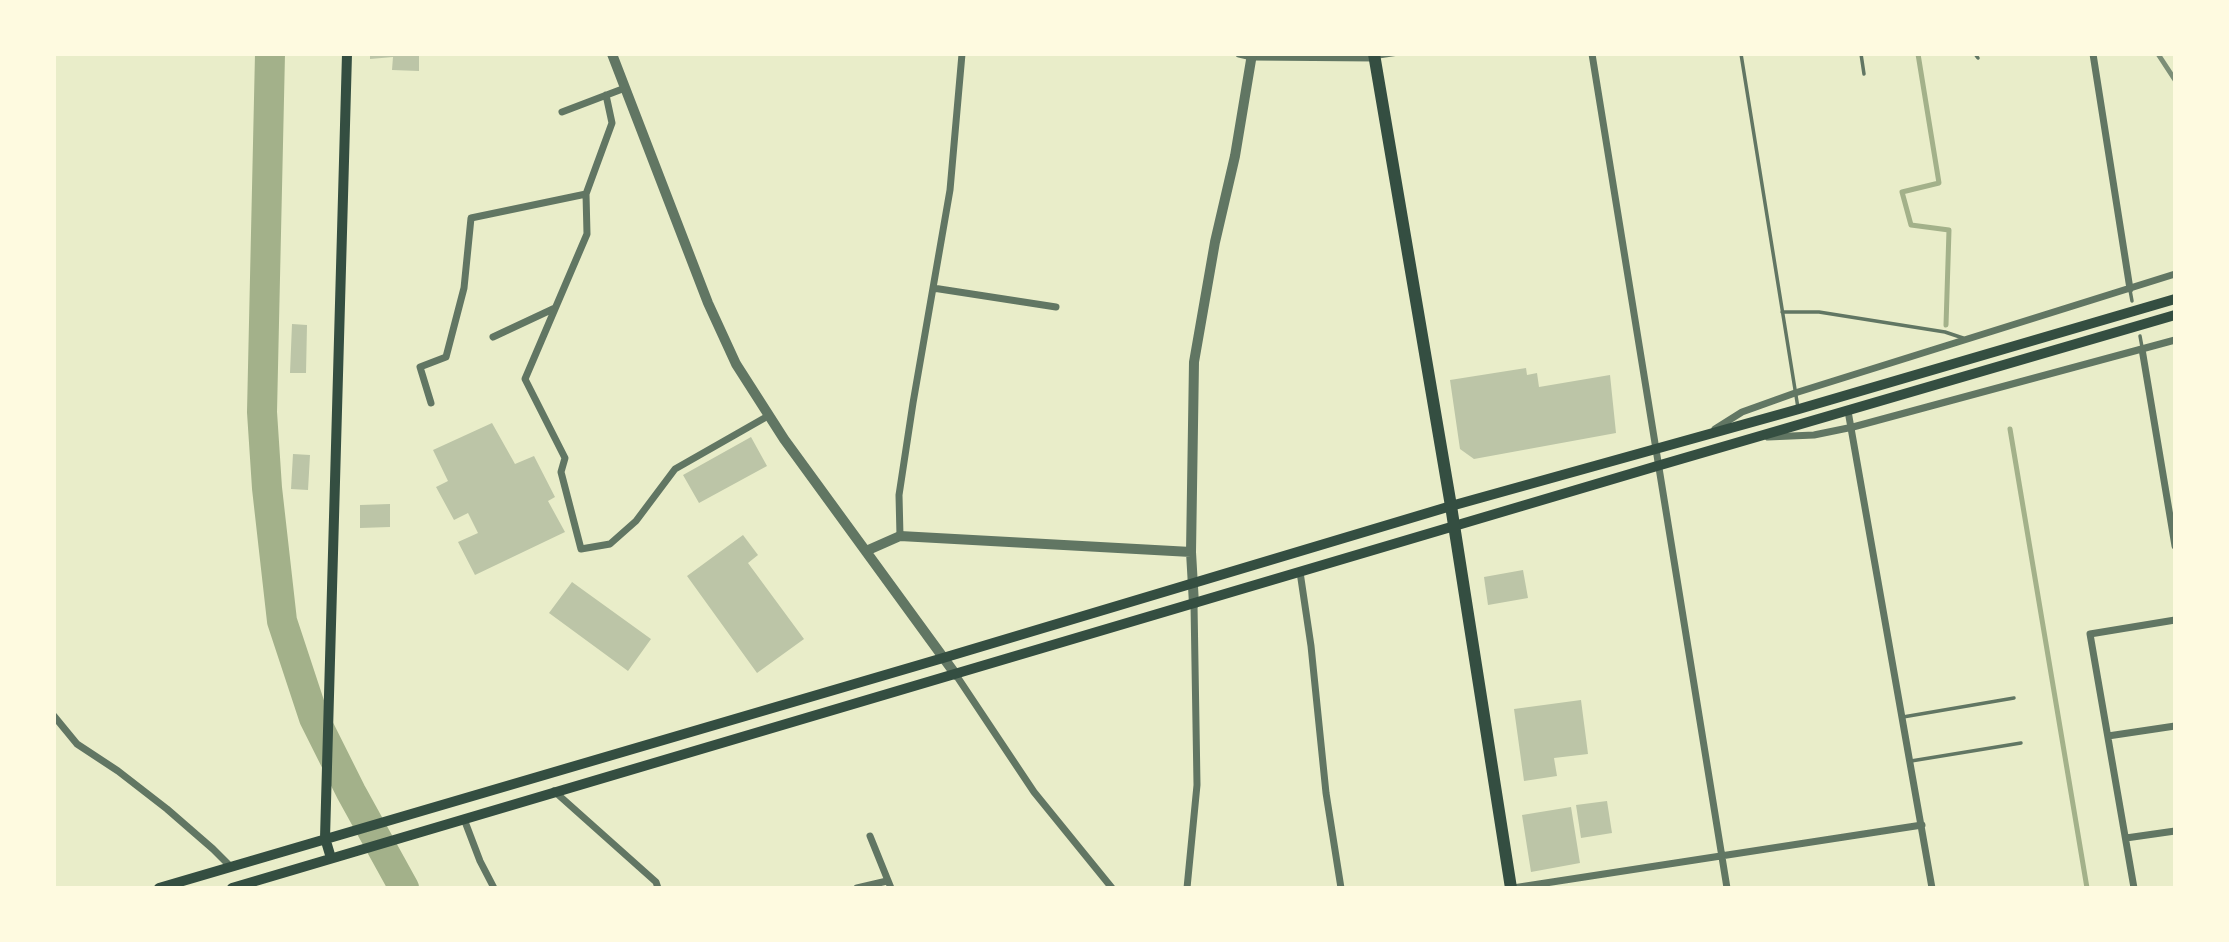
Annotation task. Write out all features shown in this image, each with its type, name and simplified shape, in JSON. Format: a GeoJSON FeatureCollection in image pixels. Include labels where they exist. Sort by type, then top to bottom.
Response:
{"type":"FeatureCollection","features":[{"type":"Feature","properties":{"kind":"main road"},"geometry":{"type":"LineString","coordinates":[[331,858],[326,838],[327,774],[347,54]]}},
{"type":"Feature","properties":{"kind":"main road"},"geometry":{"type":"LineString","coordinates":[[1375,56],[1455,527],[1512,888]]}},
{"type":"Feature","properties":{"kind":"main road"},"geometry":{"type":"LineString","coordinates":[[159,888],[1451,506],[1799,409],[2175,299]]}},
{"type":"Feature","properties":{"kind":"main road"},"geometry":{"type":"LineString","coordinates":[[237,887],[1751,438],[2175,316]]}},
{"type":"Feature","properties":{"kind":"street"},"geometry":{"type":"LineString","coordinates":[[612,54],[708,303],[736,364],[768,415],[956,675],[1034,792],[1112,888]]}},
{"type":"Feature","properties":{"kind":"street"},"geometry":{"type":"LineString","coordinates":[[900,536],[899,495],[950,190],[962,54]]}},
{"type":"Feature","properties":{"kind":"street"},"geometry":{"type":"LineString","coordinates":[[1239,54],[1375,56]]}},
{"type":"Feature","properties":{"kind":"street"},"geometry":{"type":"LineString","coordinates":[[1592,54],[1727,888]]}},
{"type":"Feature","properties":{"kind":"street"},"geometry":{"type":"LineString","coordinates":[[2093,54],[2130,289]]}},
{"type":"Feature","properties":{"kind":"street"},"geometry":{"type":"LineString","coordinates":[[1187,888],[1197,785],[1194,583],[1191,552],[1194,362],[1252,55]]}},
{"type":"Feature","properties":{"kind":"street"},"geometry":{"type":"LineString","coordinates":[[562,112],[625,88]]}},
{"type":"Feature","properties":{"kind":"street"},"geometry":{"type":"LineString","coordinates":[[606,95],[612,122],[586,194],[587,234],[525,379],[565,458],[561,472],[581,549],[610,544],[636,521],[675,469],[768,415]]}},
{"type":"Feature","properties":{"kind":"street"},"geometry":{"type":"LineString","coordinates":[[431,402],[420,367],[446,357],[464,288],[471,218],[586,194]]}},
{"type":"Feature","properties":{"kind":"street"},"geometry":{"type":"LineString","coordinates":[[1707,434],[1742,412],[1795,393],[2175,274]]}},
{"type":"Feature","properties":{"kind":"street"},"geometry":{"type":"LineString","coordinates":[[933,288],[1056,307]]}},
{"type":"Feature","properties":{"kind":"street"},"geometry":{"type":"LineString","coordinates":[[493,337],[556,307]]}},
{"type":"Feature","properties":{"kind":"street"},"geometry":{"type":"LineString","coordinates":[[1751,438],[1814,435],[1853,427],[2175,340]]}},
{"type":"Feature","properties":{"kind":"street"},"geometry":{"type":"LineString","coordinates":[[2142,349],[2175,546]]}},
{"type":"Feature","properties":{"kind":"street"},"geometry":{"type":"LineString","coordinates":[[1848,411],[1853,427],[1932,888]]}},
{"type":"Feature","properties":{"kind":"street"},"geometry":{"type":"LineString","coordinates":[[866,551],[900,536],[1191,552]]}},
{"type":"Feature","properties":{"kind":"street"},"geometry":{"type":"LineString","coordinates":[[1300,572],[1326,793],[1341,888]]}},
{"type":"Feature","properties":{"kind":"street"},"geometry":{"type":"LineString","coordinates":[[2134,888],[2090,634],[2175,620]]}},
{"type":"Feature","properties":{"kind":"street"},"geometry":{"type":"LineString","coordinates":[[55,718],[76,744],[118,771],[167,809],[230,866]]}},
{"type":"Feature","properties":{"kind":"street"},"geometry":{"type":"LineString","coordinates":[[2108,736],[2175,726]]}},
{"type":"Feature","properties":{"kind":"street"},"geometry":{"type":"LineString","coordinates":[[554,791],[656,882],[658,888]]}},
{"type":"Feature","properties":{"kind":"street"},"geometry":{"type":"LineString","coordinates":[[464,819],[494,888]]}},
{"type":"Feature","properties":{"kind":"street"},"geometry":{"type":"LineString","coordinates":[[1512,888],[1922,825]]}},
{"type":"Feature","properties":{"kind":"street"},"geometry":{"type":"LineString","coordinates":[[2126,838],[2175,831]]}},
{"type":"Feature","properties":{"kind":"street"},"geometry":{"type":"LineString","coordinates":[[857,888],[889,884],[870,836]]}},
{"type":"Feature","properties":{"kind":"lane"},"geometry":{"type":"LineString","coordinates":[[1375,56],[1397,54]]}},
{"type":"Feature","properties":{"kind":"lane"},"geometry":{"type":"LineString","coordinates":[[1741,54],[1799,409]]}},
{"type":"Feature","properties":{"kind":"lane"},"geometry":{"type":"LineString","coordinates":[[1861,54],[1864,74]]}},
{"type":"Feature","properties":{"kind":"lane"},"geometry":{"type":"LineString","coordinates":[[2130,289],[2132,301]]}},
{"type":"Feature","properties":{"kind":"lane"},"geometry":{"type":"LineString","coordinates":[[1782,312],[1819,312],[1945,332],[1964,339]]}},
{"type":"Feature","properties":{"kind":"lane"},"geometry":{"type":"LineString","coordinates":[[2140,336],[2142,349]]}},
{"type":"Feature","properties":{"kind":"lane"},"geometry":{"type":"LineString","coordinates":[[1903,717],[2014,698]]}},
{"type":"Feature","properties":{"kind":"lane"},"geometry":{"type":"LineString","coordinates":[[1911,761],[2021,743]]}},
{"type":"Feature","properties":{"kind":"building"},"geometry":{"type":"Polygon","coordinates":[[[370,54],[419,54],[419,71],[392,70],[393,57],[370,59],[370,54]]]}},
{"type":"Feature","properties":{"kind":"building"},"geometry":{"type":"Polygon","coordinates":[[[292,324],[307,325],[306,373],[290,373],[292,324]]]}},
{"type":"Feature","properties":{"kind":"building"},"geometry":{"type":"Polygon","coordinates":[[[1526,368],[1527,375],[1537,373],[1539,387],[1610,375],[1616,433],[1474,459],[1460,449],[1450,380],[1526,368]]]}},
{"type":"Feature","properties":{"kind":"building"},"geometry":{"type":"Polygon","coordinates":[[[492,423],[515,464],[534,456],[555,497],[548,501],[565,532],[475,575],[458,542],[478,533],[468,513],[454,520],[436,487],[448,481],[433,450],[492,423]]]}},
{"type":"Feature","properties":{"kind":"building"},"geometry":{"type":"Polygon","coordinates":[[[751,437],[767,466],[699,503],[683,475],[751,437]]]}},
{"type":"Feature","properties":{"kind":"building"},"geometry":{"type":"Polygon","coordinates":[[[293,454],[310,455],[308,490],[291,489],[293,454]]]}},
{"type":"Feature","properties":{"kind":"building"},"geometry":{"type":"Polygon","coordinates":[[[390,504],[390,527],[360,528],[360,505],[390,504]]]}},
{"type":"Feature","properties":{"kind":"building"},"geometry":{"type":"Polygon","coordinates":[[[743,535],[758,555],[748,563],[804,639],[757,673],[687,576],[743,535]]]}},
{"type":"Feature","properties":{"kind":"building"},"geometry":{"type":"Polygon","coordinates":[[[1523,570],[1528,598],[1488,605],[1484,577],[1523,570]]]}},
{"type":"Feature","properties":{"kind":"building"},"geometry":{"type":"Polygon","coordinates":[[[572,582],[651,639],[628,671],[549,613],[572,582]]]}},
{"type":"Feature","properties":{"kind":"building"},"geometry":{"type":"Polygon","coordinates":[[[1581,700],[1588,754],[1554,758],[1557,776],[1524,781],[1514,709],[1581,700]]]}},
{"type":"Feature","properties":{"kind":"building"},"geometry":{"type":"Polygon","coordinates":[[[1607,801],[1612,833],[1581,838],[1576,805],[1607,801]]]}},
{"type":"Feature","properties":{"kind":"building"},"geometry":{"type":"Polygon","coordinates":[[[1571,807],[1580,863],[1531,872],[1522,815],[1571,807]]]}},
{"type":"Feature","properties":{"kind":"waterway"},"geometry":{"type":"LineString","coordinates":[[270,54],[262,412],[267,488],[282,621],[314,718],[404,888]]}},
{"type":"Feature","properties":{"kind":"waterway"},"geometry":{"type":"LineString","coordinates":[[1918,54],[1939,183],[1902,192],[1911,225],[1949,230],[1946,325]]}},
{"type":"Feature","properties":{"kind":"waterway"},"geometry":{"type":"LineString","coordinates":[[2010,429],[2087,888]]}},
{"type":"Feature","properties":{"kind":"railway"},"geometry":{"type":"LineString","coordinates":[[2158,54],[2175,80]]}}]}
